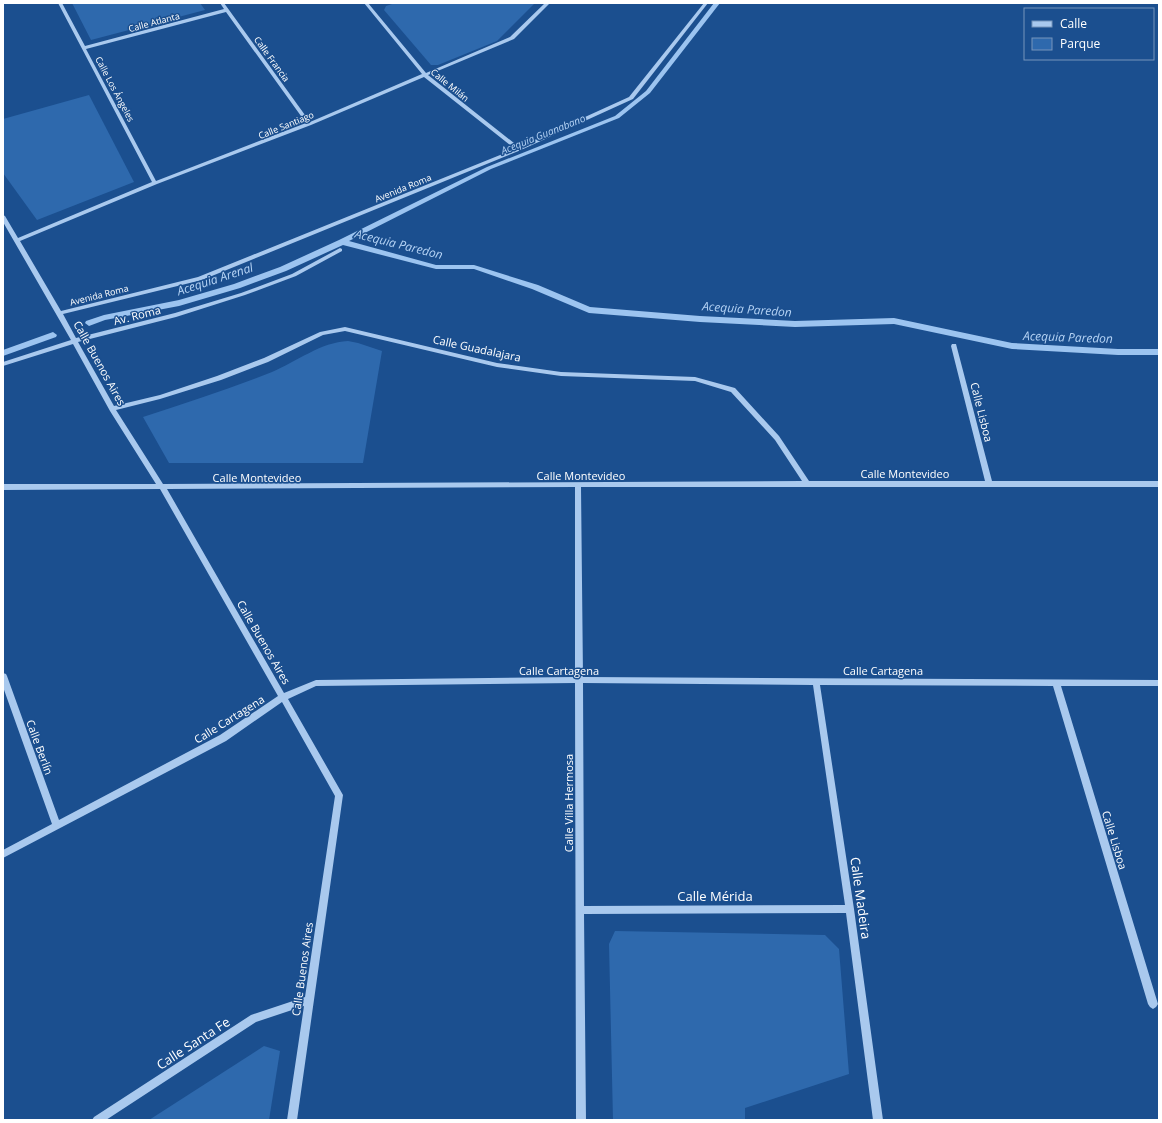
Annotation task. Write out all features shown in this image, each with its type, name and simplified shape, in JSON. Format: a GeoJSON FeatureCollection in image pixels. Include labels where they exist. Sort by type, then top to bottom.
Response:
{"type":"FeatureCollection","features":[{"type":"Feature","properties":{"kind":"street","name":"Calle Los Ángeles"},"geometry":{"type":"LineString","coordinates":[[60,3],[155,183]]}},
{"type":"Feature","properties":{"kind":"street","name":"Calle Francia"},"geometry":{"type":"LineString","coordinates":[[222,3],[309,124]]}},
{"type":"Feature","properties":{"kind":"street","name":"Calle Santiago"},"geometry":{"type":"LineString","coordinates":[[18,240],[155,183],[309,124],[512,38],[548,3]]}},
{"type":"Feature","properties":{"kind":"street","name":"Avenida Roma"},"geometry":{"type":"LineString","coordinates":[[60,313],[200,279],[519,149],[631,98],[706,3]]}},
{"type":"Feature","properties":{"kind":"street","name":"Calle Milán"},"geometry":{"type":"LineString","coordinates":[[369,4],[425,75],[519,149]]}},
{"type":"Feature","properties":{"kind":"street","name":"Calle Atlanta"},"geometry":{"type":"LineString","coordinates":[[84,48],[227,10]]}},
{"type":"Feature","properties":{"kind":"street","name":"Calle Buenos Aires"},"geometry":{"type":"LineString","coordinates":[[3,217],[60,313],[112,408],[162,487],[339,795],[292,1120]]}},
{"type":"Feature","properties":{"kind":"street","name":"Av. Roma"},"geometry":{"type":"LineString","coordinates":[[3,364],[74,341],[176,315],[243,294],[294,275],[340,250]]}},
{"type":"Feature","properties":{"kind":"street","name":"Calle Guadalajara"},"geometry":{"type":"LineString","coordinates":[[112,408],[160,397],[219,378],[266,360],[322,333],[345,329],[497,365],[561,374],[695,379],[733,390],[777,438],[807,484]]}},
{"type":"Feature","properties":{"kind":"street","name":"Calle Lisboa"},"geometry":{"type":"LineString","coordinates":[[954,346],[989,483]]}},
{"type":"Feature","properties":{"kind":"street","name":"Calle Montevideo"},"geometry":{"type":"LineString","coordinates":[[3,488],[989,483],[1159,484]]}},
{"type":"Feature","properties":{"kind":"street","name":"Calle Villa Hermosa"},"geometry":{"type":"LineString","coordinates":[[578,485],[581,1120]]}},
{"type":"Feature","properties":{"kind":"street","name":"Calle Berlín"},"geometry":{"type":"LineString","coordinates":[[3,676],[56,826]]}},
{"type":"Feature","properties":{"kind":"street","name":"Calle Cartagena"},"geometry":{"type":"LineString","coordinates":[[3,854],[223,738],[283,697],[316,683],[579,680],[1159,683]]}},
{"type":"Feature","properties":{"kind":"street","name":"Calle Madeira"},"geometry":{"type":"LineString","coordinates":[[816,681],[850,909],[878,1120]]}},
{"type":"Feature","properties":{"kind":"street","name":"Calle Lisboa"},"geometry":{"type":"LineString","coordinates":[[1056,682],[1153,1004]]}},
{"type":"Feature","properties":{"kind":"street","name":"Calle Mérida"},"geometry":{"type":"LineString","coordinates":[[580,910],[850,909]]}},
{"type":"Feature","properties":{"kind":"street","name":"Calle Santa Fe"},"geometry":{"type":"LineString","coordinates":[[97,1120],[254,1018],[309,1000]]}},
{"type":"Feature","properties":{"kind":"green space"},"geometry":{"type":"Polygon","coordinates":[[[72,3],[200,3],[205,10],[91,40],[72,3]]]}},
{"type":"Feature","properties":{"kind":"green space"},"geometry":{"type":"Polygon","coordinates":[[[395,3],[535,3],[497,41],[438,65],[431,65],[384,10],[386,6],[395,3]]]}},
{"type":"Feature","properties":{"kind":"green space"},"geometry":{"type":"Polygon","coordinates":[[[89,95],[134,182],[37,220],[3,173],[3,119],[89,95]]]}},
{"type":"Feature","properties":{"kind":"green space"},"geometry":{"type":"Polygon","coordinates":[[[348,341],[382,351],[363,463],[169,463],[143,417],[208,396],[272,372],[328,345],[348,341]]]}},
{"type":"Feature","properties":{"kind":"green space"},"geometry":{"type":"Polygon","coordinates":[[[615,931],[825,935],[839,949],[849,1074],[745,1108],[745,1120],[613,1120],[609,944],[615,931]]]}},
{"type":"Feature","properties":{"kind":"green space"},"geometry":{"type":"Polygon","coordinates":[[[264,1046],[280,1051],[269,1120],[149,1120],[264,1046]]]}},
{"type":"Feature","properties":{"kind":"waterway","name":"Acequia Guanabano"},"geometry":{"type":"LineString","coordinates":[[342,242],[489,168],[617,117],[648,92],[717,3]]}},
{"type":"Feature","properties":{"kind":"waterway","name":"Acequia Arenal"},"geometry":{"type":"LineString","coordinates":[[89,323],[104,318],[179,303],[237,286],[283,269],[342,242]]}},
{"type":"Feature","properties":{"kind":"waterway","name":"Acequia Paredon"},"geometry":{"type":"LineString","coordinates":[[342,242],[436,267],[474,267],[535,287],[589,310],[700,319],[795,324],[894,321],[1012,346],[1118,352],[1159,352]]}},
{"type":"Feature","properties":{"kind":"waterway","name":"Acequia Arenal"},"geometry":{"type":"LineString","coordinates":[[3,353],[53,335]]}}]}
